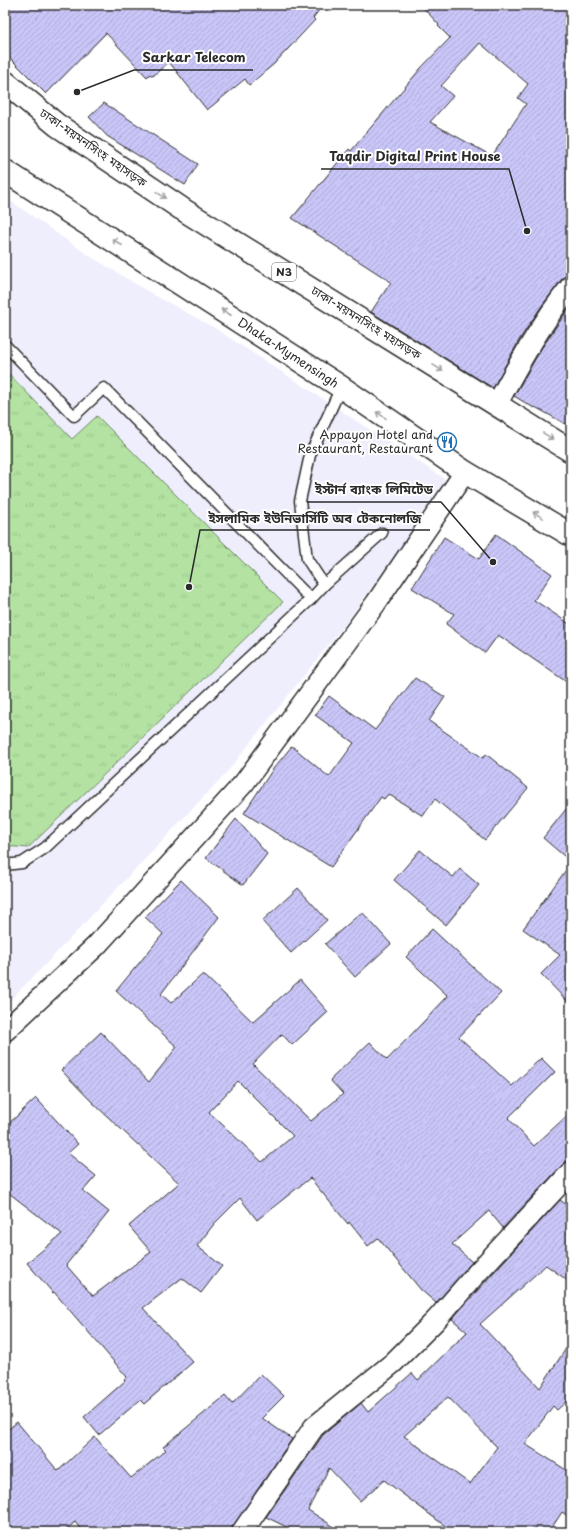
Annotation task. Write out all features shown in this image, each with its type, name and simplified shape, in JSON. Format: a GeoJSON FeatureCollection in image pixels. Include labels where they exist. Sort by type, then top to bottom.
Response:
{"type":"FeatureCollection","features":[{"type":"Feature","properties":{"kind":"highway","name":"ঢাকা-ময়মনসিংহ মহাসড়ক"},"geometry":{"type":"LineString","coordinates":[[5,82],[57,125],[182,209],[571,451]]}},
{"type":"Feature","properties":{"kind":"highway","name":"Dhaka-Mymensingh"},"geometry":{"type":"LineString","coordinates":[[5,170],[341,387],[464,472],[571,535]]}},
{"type":"Feature","properties":{"kind":"street"},"geometry":{"type":"LineString","coordinates":[[497,404],[517,366],[554,306],[571,286]]}},
{"type":"Feature","properties":{"kind":"street"},"geometry":{"type":"LineString","coordinates":[[5,1030],[96,946],[244,783],[376,603],[464,472]]}},
{"type":"Feature","properties":{"kind":"street"},"geometry":{"type":"LineString","coordinates":[[242,1532],[314,1428],[393,1363],[436,1320],[476,1274],[571,1172]]}},
{"type":"Feature","properties":{"kind":"lane"},"geometry":{"type":"LineString","coordinates":[[5,345],[74,416],[104,388],[311,599]]}},
{"type":"Feature","properties":{"kind":"lane"},"geometry":{"type":"LineString","coordinates":[[324,585],[307,559],[300,502],[310,455],[341,387]]}},
{"type":"Feature","properties":{"kind":"lane"},"geometry":{"type":"LineString","coordinates":[[5,865],[22,863],[44,848],[311,599],[324,585],[382,533]]}},
{"type":"Feature","properties":{"kind":"shaded area"},"geometry":{"type":"Polygon","coordinates":[[[5,197],[85,253],[147,291],[213,327],[445,479],[398,551],[346,623],[227,772],[43,967],[5,1005],[5,197]]]}},
{"type":"Feature","properties":{"kind":"green space"},"geometry":{"type":"Polygon","coordinates":[[[5,370],[72,439],[97,416],[283,602],[28,848],[5,846],[5,370]]]}},
{"type":"Feature","properties":{"kind":"building"},"geometry":{"type":"Polygon","coordinates":[[[5,5],[323,5],[313,18],[315,20],[274,64],[249,85],[245,79],[207,110],[169,62],[153,76],[150,74],[147,77],[106,33],[46,94],[5,53],[5,5]]]}},
{"type":"Feature","properties":{"kind":"building"},"geometry":{"type":"Polygon","coordinates":[[[421,5],[571,5],[571,275],[562,279],[541,307],[521,337],[493,388],[371,312],[391,282],[292,218],[349,149],[351,151],[421,68],[450,38],[438,26],[439,25],[421,5]],[[480,43],[441,86],[453,96],[430,122],[492,156],[526,104],[518,98],[528,84],[480,43]]]}},
{"type":"Feature","properties":{"kind":"building"},"geometry":{"type":"Polygon","coordinates":[[[104,103],[198,164],[185,185],[107,136],[89,117],[104,103]]]}},
{"type":"Feature","properties":{"kind":"building"},"geometry":{"type":"Polygon","coordinates":[[[571,305],[571,427],[514,396],[541,349],[571,305]]]}},
{"type":"Feature","properties":{"kind":"building"},"geometry":{"type":"Polygon","coordinates":[[[496,534],[552,574],[534,600],[571,625],[571,685],[498,635],[485,653],[446,624],[454,614],[412,588],[444,537],[479,559],[496,534]]]}},
{"type":"Feature","properties":{"kind":"building"},"geometry":{"type":"Polygon","coordinates":[[[415,678],[445,697],[429,721],[483,758],[486,754],[528,788],[485,840],[435,799],[423,816],[388,794],[384,799],[381,797],[331,867],[244,813],[273,769],[292,746],[329,777],[354,743],[315,715],[329,696],[375,730],[415,678]]]}},
{"type":"Feature","properties":{"kind":"building"},"geometry":{"type":"Polygon","coordinates":[[[571,803],[571,862],[543,838],[571,803]]]}},
{"type":"Feature","properties":{"kind":"building"},"geometry":{"type":"Polygon","coordinates":[[[236,819],[267,854],[243,885],[206,858],[236,819]]]}},
{"type":"Feature","properties":{"kind":"building"},"geometry":{"type":"Polygon","coordinates":[[[420,850],[453,877],[460,869],[479,885],[446,925],[394,880],[420,850]]]}},
{"type":"Feature","properties":{"kind":"building"},"geometry":{"type":"Polygon","coordinates":[[[571,863],[571,1005],[541,974],[560,955],[523,929],[571,863]]]}},
{"type":"Feature","properties":{"kind":"building"},"geometry":{"type":"Polygon","coordinates":[[[181,880],[219,917],[161,994],[171,1003],[203,974],[253,1022],[300,980],[328,1012],[292,1045],[282,1034],[253,1064],[311,1121],[343,1094],[330,1080],[370,1042],[387,1060],[448,996],[406,957],[432,929],[501,993],[459,1037],[512,1086],[541,1058],[555,1072],[508,1118],[534,1146],[571,1112],[571,1160],[563,1164],[503,1228],[489,1211],[452,1244],[472,1262],[436,1303],[421,1290],[378,1238],[368,1246],[310,1178],[257,1220],[240,1198],[214,1224],[197,1246],[222,1266],[201,1293],[182,1278],[143,1308],[193,1362],[144,1404],[140,1400],[99,1435],[84,1417],[125,1381],[124,1380],[127,1377],[27,1263],[62,1234],[5,1190],[5,1127],[36,1098],[78,1144],[68,1153],[96,1176],[83,1191],[109,1212],[66,1265],[93,1296],[151,1252],[129,1226],[179,1183],[93,1103],[61,1070],[101,1032],[149,1082],[177,1047],[116,991],[163,934],[145,917],[181,880]],[[238,1081],[209,1112],[262,1162],[293,1136],[238,1081]]]}},
{"type":"Feature","properties":{"kind":"building"},"geometry":{"type":"Polygon","coordinates":[[[298,888],[327,920],[291,953],[262,921],[298,888]]]}},
{"type":"Feature","properties":{"kind":"building"},"geometry":{"type":"Polygon","coordinates":[[[362,912],[391,944],[355,977],[325,944],[362,912]]]}},
{"type":"Feature","properties":{"kind":"building"},"geometry":{"type":"Polygon","coordinates":[[[560,1200],[571,1208],[571,1283],[546,1265],[480,1324],[540,1388],[571,1341],[571,1397],[557,1410],[553,1406],[525,1444],[571,1473],[571,1518],[562,1512],[549,1532],[453,1532],[384,1480],[360,1501],[329,1468],[308,1510],[342,1532],[297,1532],[266,1517],[323,1435],[361,1403],[368,1412],[412,1373],[418,1380],[467,1332],[452,1319],[560,1200]],[[448,1397],[404,1436],[470,1484],[497,1447],[448,1397]]]}},
{"type":"Feature","properties":{"kind":"building"},"geometry":{"type":"Polygon","coordinates":[[[261,1374],[284,1396],[262,1418],[292,1439],[233,1526],[231,1532],[83,1532],[75,1522],[63,1532],[5,1532],[5,1432],[17,1422],[58,1471],[95,1437],[131,1478],[166,1450],[163,1447],[225,1396],[232,1404],[261,1374]]]}},
{"type":"Feature","properties":{"kind":"place","name":"Sarkar Telecom"},"geometry":{"type":"Point","coordinates":[77,92]}},
{"type":"Feature","properties":{"kind":"place","name":"Taqdir Digital Print House"},"geometry":{"type":"Point","coordinates":[527,231]}},
{"type":"Feature","properties":{"kind":"place","name":"Appayon Hotel and Restaurant, Restaurant"},"geometry":{"type":"Point","coordinates":[447,442]}},
{"type":"Feature","properties":{"kind":"place","name":"ইস্টার্ন ব্যাংক লিমিটেড"},"geometry":{"type":"Point","coordinates":[493,562]}},
{"type":"Feature","properties":{"kind":"place","name":"ইসলামিক ইউনিভার্সিটি অব টেকনোলজি"},"geometry":{"type":"Point","coordinates":[189,587]}}]}
